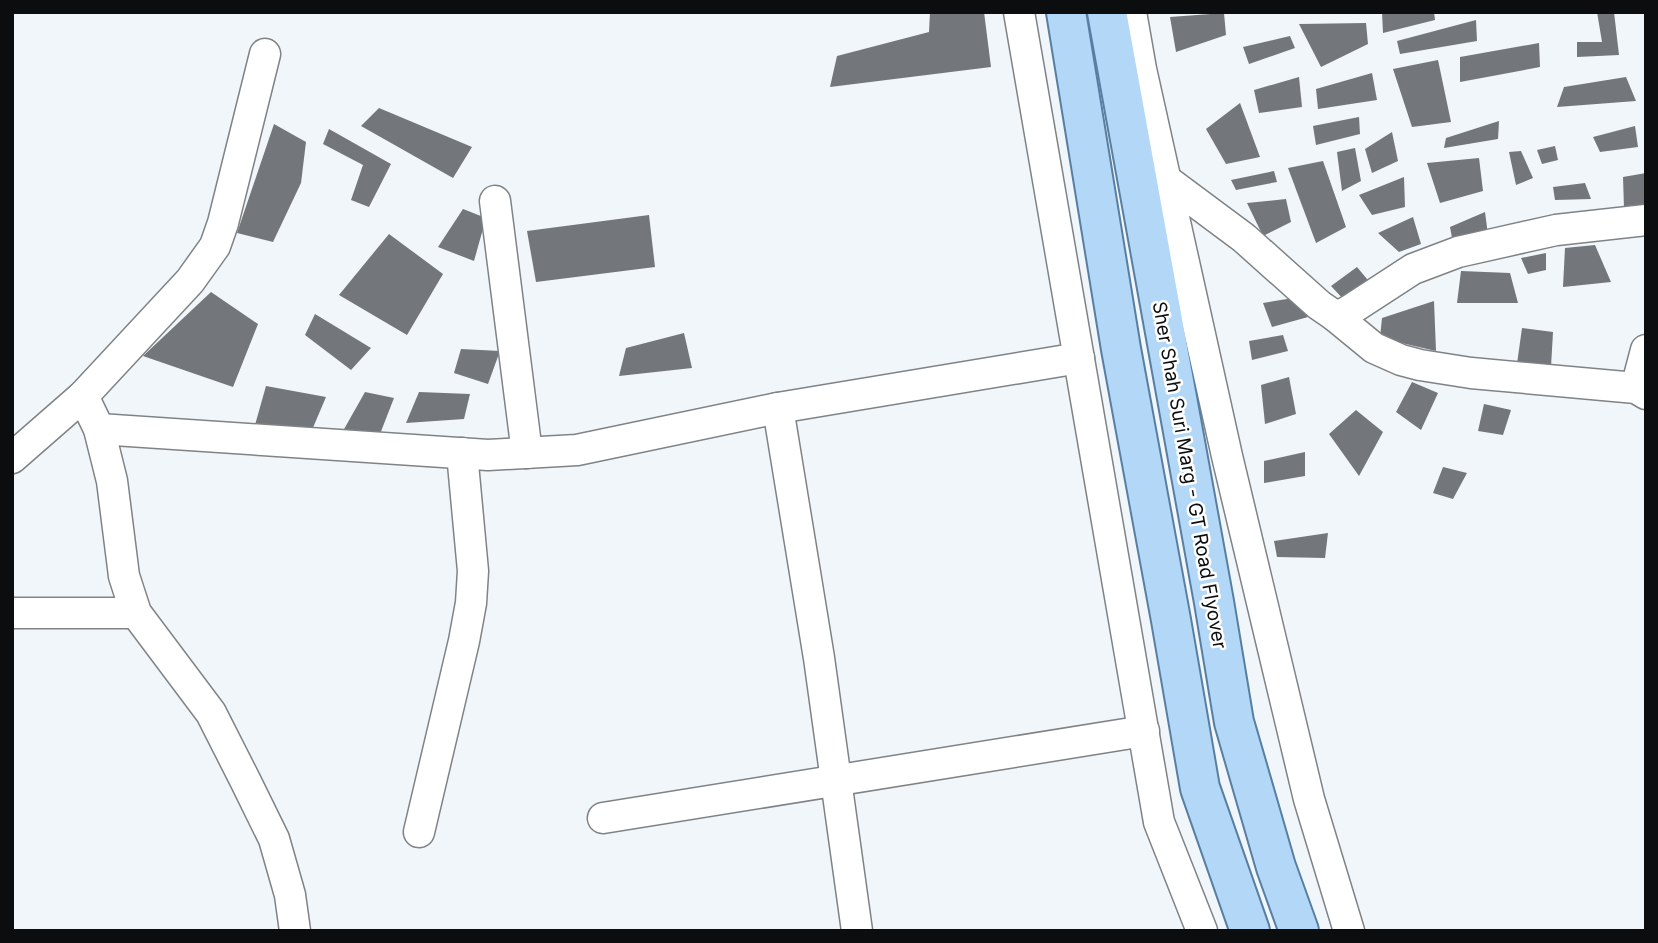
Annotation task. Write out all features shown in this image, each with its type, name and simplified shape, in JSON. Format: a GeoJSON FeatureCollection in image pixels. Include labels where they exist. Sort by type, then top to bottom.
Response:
{"type":"FeatureCollection","features":[{"type":"Feature","properties":{"kind":"main road"},"geometry":{"type":"LineString","coordinates":[[1066,12],[1121,349],[1200,788],[1250,931]]}},
{"type":"Feature","properties":{"kind":"main road","name":"Sher Shah Suri Marg - GT Road Flyover"},"geometry":{"type":"LineString","coordinates":[[1107,12],[1234,722],[1276,867],[1299,931]]}},
{"type":"Feature","properties":{"kind":"street"},"geometry":{"type":"LineString","coordinates":[[1019,12],[1159,822],[1202,931]]}},
{"type":"Feature","properties":{"kind":"street"},"geometry":{"type":"LineString","coordinates":[[1131,12],[1227,456],[1306,786],[1349,931]]}},
{"type":"Feature","properties":{"kind":"street"},"geometry":{"type":"LineString","coordinates":[[12,458],[83,396],[190,281],[215,246],[265,54]]}},
{"type":"Feature","properties":{"kind":"street"},"geometry":{"type":"LineString","coordinates":[[1166,180],[1244,238],[1319,305],[1374,348],[1401,360],[1471,373],[1641,391],[1646,350]]}},
{"type":"Feature","properties":{"kind":"street"},"geometry":{"type":"LineString","coordinates":[[495,201],[527,453]]}},
{"type":"Feature","properties":{"kind":"street"},"geometry":{"type":"LineString","coordinates":[[1335,316],[1350,310],[1412,269],[1458,252],[1556,230],[1646,220]]}},
{"type":"Feature","properties":{"kind":"street"},"geometry":{"type":"LineString","coordinates":[[99,429],[488,455],[577,450],[778,408],[1079,358]]}},
{"type":"Feature","properties":{"kind":"street"},"geometry":{"type":"LineString","coordinates":[[83,396],[99,429],[112,481],[124,576],[136,613],[211,713],[274,839],[290,895],[295,931]]}},
{"type":"Feature","properties":{"kind":"street"},"geometry":{"type":"LineString","coordinates":[[778,408],[819,658],[857,931]]}},
{"type":"Feature","properties":{"kind":"street"},"geometry":{"type":"LineString","coordinates":[[419,832],[471,603],[473,571],[462,453]]}},
{"type":"Feature","properties":{"kind":"street"},"geometry":{"type":"LineString","coordinates":[[12,612],[136,613]]}},
{"type":"Feature","properties":{"kind":"street"},"geometry":{"type":"LineString","coordinates":[[603,818],[1144,731]]}},
{"type":"Feature","properties":{"kind":"building"},"geometry":{"type":"Polygon","coordinates":[[[930,12],[984,12],[991,67],[830,87],[837,56],[929,32],[930,12]]]}},
{"type":"Feature","properties":{"kind":"building"},"geometry":{"type":"Polygon","coordinates":[[[1382,12],[1434,12],[1435,20],[1383,33],[1382,12]]]}},
{"type":"Feature","properties":{"kind":"building"},"geometry":{"type":"Polygon","coordinates":[[[1597,12],[1614,12],[1619,55],[1577,57],[1577,42],[1602,42],[1597,12]]]}},
{"type":"Feature","properties":{"kind":"building"},"geometry":{"type":"Polygon","coordinates":[[[1224,13],[1226,35],[1176,52],[1170,17],[1224,13]]]}},
{"type":"Feature","properties":{"kind":"building"},"geometry":{"type":"Polygon","coordinates":[[[1476,20],[1477,41],[1400,54],[1397,41],[1476,20]]]}},
{"type":"Feature","properties":{"kind":"building"},"geometry":{"type":"Polygon","coordinates":[[[1366,23],[1368,44],[1321,67],[1299,24],[1366,23]]]}},
{"type":"Feature","properties":{"kind":"building"},"geometry":{"type":"Polygon","coordinates":[[[1290,36],[1295,48],[1249,64],[1243,47],[1290,36]]]}},
{"type":"Feature","properties":{"kind":"building"},"geometry":{"type":"Polygon","coordinates":[[[1539,43],[1540,67],[1460,82],[1460,57],[1539,43]]]}},
{"type":"Feature","properties":{"kind":"building"},"geometry":{"type":"Polygon","coordinates":[[[1438,60],[1451,122],[1412,127],[1393,69],[1438,60]]]}},
{"type":"Feature","properties":{"kind":"building"},"geometry":{"type":"Polygon","coordinates":[[[1372,73],[1377,100],[1318,109],[1316,89],[1372,73]]]}},
{"type":"Feature","properties":{"kind":"building"},"geometry":{"type":"Polygon","coordinates":[[[1299,77],[1302,107],[1259,113],[1254,90],[1299,77]]]}},
{"type":"Feature","properties":{"kind":"building"},"geometry":{"type":"Polygon","coordinates":[[[1626,77],[1636,101],[1557,107],[1564,87],[1626,77]]]}},
{"type":"Feature","properties":{"kind":"building"},"geometry":{"type":"Polygon","coordinates":[[[1240,103],[1260,157],[1226,164],[1206,129],[1240,103]]]}},
{"type":"Feature","properties":{"kind":"building"},"geometry":{"type":"Polygon","coordinates":[[[379,108],[472,147],[453,178],[361,126],[379,108]]]}},
{"type":"Feature","properties":{"kind":"building"},"geometry":{"type":"Polygon","coordinates":[[[1359,117],[1360,134],[1316,145],[1313,126],[1359,117]]]}},
{"type":"Feature","properties":{"kind":"building"},"geometry":{"type":"Polygon","coordinates":[[[1499,121],[1498,139],[1444,148],[1446,138],[1499,121]]]}},
{"type":"Feature","properties":{"kind":"building"},"geometry":{"type":"Polygon","coordinates":[[[274,124],[306,142],[301,183],[273,242],[237,233],[274,124]]]}},
{"type":"Feature","properties":{"kind":"building"},"geometry":{"type":"Polygon","coordinates":[[[1635,126],[1638,147],[1600,152],[1593,137],[1635,126]]]}},
{"type":"Feature","properties":{"kind":"building"},"geometry":{"type":"Polygon","coordinates":[[[329,129],[391,164],[369,207],[351,200],[363,165],[323,144],[329,129]]]}},
{"type":"Feature","properties":{"kind":"building"},"geometry":{"type":"Polygon","coordinates":[[[1392,132],[1398,161],[1372,173],[1365,149],[1392,132]]]}},
{"type":"Feature","properties":{"kind":"building"},"geometry":{"type":"Polygon","coordinates":[[[1555,146],[1558,160],[1542,164],[1537,150],[1555,146]]]}},
{"type":"Feature","properties":{"kind":"building"},"geometry":{"type":"Polygon","coordinates":[[[1355,148],[1361,181],[1342,191],[1337,152],[1355,148]]]}},
{"type":"Feature","properties":{"kind":"building"},"geometry":{"type":"Polygon","coordinates":[[[1521,151],[1533,178],[1516,185],[1509,152],[1521,151]]]}},
{"type":"Feature","properties":{"kind":"building"},"geometry":{"type":"Polygon","coordinates":[[[1479,158],[1483,191],[1440,203],[1427,163],[1479,158]]]}},
{"type":"Feature","properties":{"kind":"building"},"geometry":{"type":"Polygon","coordinates":[[[1323,161],[1346,227],[1316,243],[1288,168],[1323,161]]]}},
{"type":"Feature","properties":{"kind":"building"},"geometry":{"type":"Polygon","coordinates":[[[1274,171],[1277,182],[1236,190],[1231,180],[1274,171]]]}},
{"type":"Feature","properties":{"kind":"building"},"geometry":{"type":"Polygon","coordinates":[[[1646,173],[1644,205],[1624,209],[1623,177],[1646,173]]]}},
{"type":"Feature","properties":{"kind":"building"},"geometry":{"type":"Polygon","coordinates":[[[1404,177],[1405,207],[1372,215],[1359,195],[1404,177]]]}},
{"type":"Feature","properties":{"kind":"building"},"geometry":{"type":"Polygon","coordinates":[[[1585,183],[1591,199],[1555,200],[1553,187],[1585,183]]]}},
{"type":"Feature","properties":{"kind":"building"},"geometry":{"type":"Polygon","coordinates":[[[1286,199],[1291,222],[1263,236],[1247,203],[1286,199]]]}},
{"type":"Feature","properties":{"kind":"building"},"geometry":{"type":"Polygon","coordinates":[[[463,209],[486,218],[474,261],[438,247],[463,209]]]}},
{"type":"Feature","properties":{"kind":"building"},"geometry":{"type":"Polygon","coordinates":[[[1485,212],[1488,235],[1453,243],[1450,227],[1485,212]]]}},
{"type":"Feature","properties":{"kind":"building"},"geometry":{"type":"Polygon","coordinates":[[[649,215],[655,267],[536,282],[527,231],[649,215]]]}},
{"type":"Feature","properties":{"kind":"building"},"geometry":{"type":"Polygon","coordinates":[[[1413,217],[1421,244],[1399,252],[1378,233],[1413,217]]]}},
{"type":"Feature","properties":{"kind":"building"},"geometry":{"type":"Polygon","coordinates":[[[389,234],[443,274],[407,335],[339,295],[389,234]]]}},
{"type":"Feature","properties":{"kind":"building"},"geometry":{"type":"Polygon","coordinates":[[[1595,245],[1611,282],[1563,287],[1565,248],[1595,245]]]}},
{"type":"Feature","properties":{"kind":"building"},"geometry":{"type":"Polygon","coordinates":[[[1546,253],[1546,270],[1528,274],[1521,258],[1546,253]]]}},
{"type":"Feature","properties":{"kind":"building"},"geometry":{"type":"Polygon","coordinates":[[[1357,267],[1372,285],[1346,302],[1331,286],[1357,267]]]}},
{"type":"Feature","properties":{"kind":"building"},"geometry":{"type":"Polygon","coordinates":[[[1461,271],[1510,273],[1518,303],[1457,303],[1461,271]]]}},
{"type":"Feature","properties":{"kind":"building"},"geometry":{"type":"Polygon","coordinates":[[[211,292],[258,324],[233,387],[143,356],[211,292]]]}},
{"type":"Feature","properties":{"kind":"building"},"geometry":{"type":"Polygon","coordinates":[[[1293,298],[1308,317],[1272,327],[1263,303],[1293,298]]]}},
{"type":"Feature","properties":{"kind":"building"},"geometry":{"type":"Polygon","coordinates":[[[1434,301],[1436,351],[1380,338],[1382,318],[1434,301]]]}},
{"type":"Feature","properties":{"kind":"building"},"geometry":{"type":"Polygon","coordinates":[[[315,314],[371,348],[351,370],[305,335],[315,314]]]}},
{"type":"Feature","properties":{"kind":"building"},"geometry":{"type":"Polygon","coordinates":[[[1522,328],[1553,332],[1551,367],[1517,364],[1522,328]]]}},
{"type":"Feature","properties":{"kind":"building"},"geometry":{"type":"Polygon","coordinates":[[[684,333],[692,368],[619,376],[626,348],[684,333]]]}},
{"type":"Feature","properties":{"kind":"building"},"geometry":{"type":"Polygon","coordinates":[[[1283,335],[1288,351],[1252,360],[1249,341],[1283,335]]]}},
{"type":"Feature","properties":{"kind":"building"},"geometry":{"type":"Polygon","coordinates":[[[461,349],[500,351],[488,384],[454,373],[461,349]]]}},
{"type":"Feature","properties":{"kind":"building"},"geometry":{"type":"Polygon","coordinates":[[[1289,377],[1296,414],[1265,424],[1261,385],[1289,377]]]}},
{"type":"Feature","properties":{"kind":"building"},"geometry":{"type":"Polygon","coordinates":[[[1412,382],[1438,393],[1421,430],[1396,412],[1412,382]]]}},
{"type":"Feature","properties":{"kind":"building"},"geometry":{"type":"Polygon","coordinates":[[[266,386],[326,397],[312,430],[255,425],[266,386]]]}},
{"type":"Feature","properties":{"kind":"building"},"geometry":{"type":"Polygon","coordinates":[[[365,392],[394,398],[380,434],[343,431],[365,392]]]}},
{"type":"Feature","properties":{"kind":"building"},"geometry":{"type":"Polygon","coordinates":[[[419,392],[470,394],[464,419],[406,423],[419,392]]]}},
{"type":"Feature","properties":{"kind":"building"},"geometry":{"type":"Polygon","coordinates":[[[1484,404],[1511,410],[1503,435],[1478,431],[1484,404]]]}},
{"type":"Feature","properties":{"kind":"building"},"geometry":{"type":"Polygon","coordinates":[[[1356,410],[1383,432],[1359,476],[1329,434],[1356,410]]]}},
{"type":"Feature","properties":{"kind":"building"},"geometry":{"type":"Polygon","coordinates":[[[1305,452],[1305,476],[1264,483],[1264,461],[1305,452]]]}},
{"type":"Feature","properties":{"kind":"building"},"geometry":{"type":"Polygon","coordinates":[[[1443,467],[1467,473],[1453,499],[1433,493],[1443,467]]]}},
{"type":"Feature","properties":{"kind":"building"},"geometry":{"type":"Polygon","coordinates":[[[1328,533],[1325,558],[1277,557],[1274,541],[1328,533]]]}}]}
